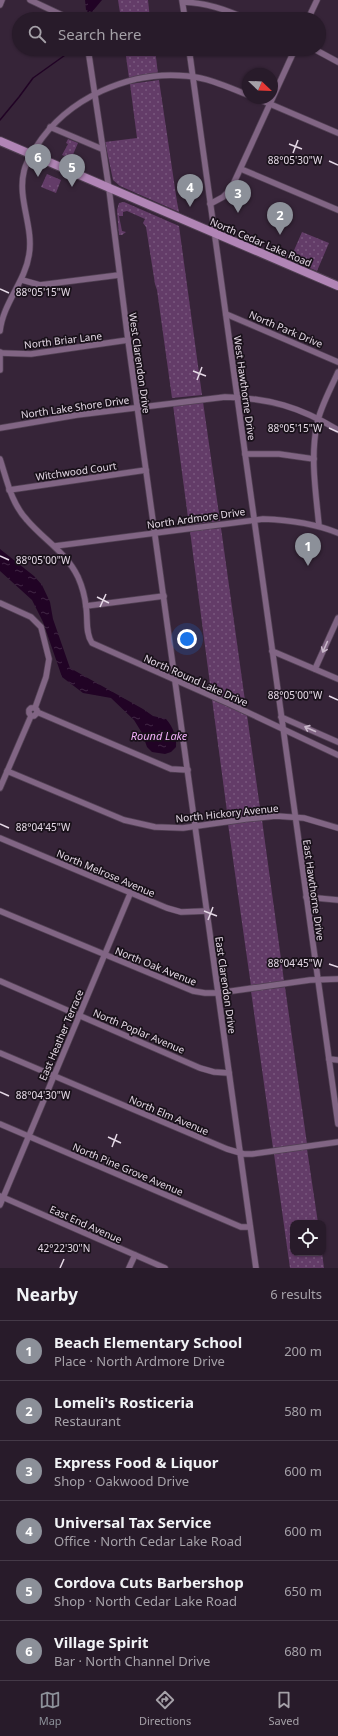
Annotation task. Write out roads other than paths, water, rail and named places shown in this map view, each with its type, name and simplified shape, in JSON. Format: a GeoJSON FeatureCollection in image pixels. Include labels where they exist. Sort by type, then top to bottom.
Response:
{"type":"FeatureCollection","features":[{"type":"Feature","properties":{"kind":"main road","name":"North Cedar Lake Road"},"geometry":{"type":"LineString","coordinates":[[0,141],[338,286]]}},
{"type":"Feature","properties":{"kind":"street"},"geometry":{"type":"LineString","coordinates":[[0,5],[2,0]]}},
{"type":"Feature","properties":{"kind":"street"},"geometry":{"type":"LineString","coordinates":[[30,0],[56,12]]}},
{"type":"Feature","properties":{"kind":"street"},"geometry":{"type":"LineString","coordinates":[[311,12],[317,0]]}},
{"type":"Feature","properties":{"kind":"street"},"geometry":{"type":"LineString","coordinates":[[184,12],[182,1],[201,3],[218,7],[230,12]]}},
{"type":"Feature","properties":{"kind":"street","name":"West Clarendon Drive"},"geometry":{"type":"LineString","coordinates":[[89,56],[109,189],[119,276],[176,680]]}},
{"type":"Feature","properties":{"kind":"street","name":"West Hawthorne Drive"},"geometry":{"type":"LineString","coordinates":[[190,56],[283,729]]}},
{"type":"Feature","properties":{"kind":"street"},"geometry":{"type":"LineString","coordinates":[[278,86],[292,56]]}},
{"type":"Feature","properties":{"kind":"street"},"geometry":{"type":"LineString","coordinates":[[326,56],[338,62]]}},
{"type":"Feature","properties":{"kind":"street"},"geometry":{"type":"LineString","coordinates":[[0,331],[4,315],[22,280],[26,268],[30,242],[30,231],[22,180],[31,154],[50,127],[76,105],[104,89],[142,78],[187,76],[221,84],[242,93]]}},
{"type":"Feature","properties":{"kind":"street"},"geometry":{"type":"LineString","coordinates":[[210,204],[223,197],[230,189],[241,169],[270,104],[338,133]]}},
{"type":"Feature","properties":{"kind":"street"},"geometry":{"type":"LineString","coordinates":[[50,127],[102,149]]}},
{"type":"Feature","properties":{"kind":"street"},"geometry":{"type":"LineString","coordinates":[[241,169],[338,210]]}},
{"type":"Feature","properties":{"kind":"street"},"geometry":{"type":"LineString","coordinates":[[22,280],[40,285],[119,276]]}},
{"type":"Feature","properties":{"kind":"street","name":"North Park Drive"},"geometry":{"type":"LineString","coordinates":[[226,314],[338,362]]}},
{"type":"Feature","properties":{"kind":"street","name":"North Briar Lane"},"geometry":{"type":"LineString","coordinates":[[0,353],[31,354],[128,340]]}},
{"type":"Feature","properties":{"kind":"street"},"geometry":{"type":"LineString","coordinates":[[0,353],[0,370]]}},
{"type":"Feature","properties":{"kind":"street"},"geometry":{"type":"LineString","coordinates":[[319,526],[314,459],[315,437],[318,419],[338,372]]}},
{"type":"Feature","properties":{"kind":"street","name":"North Lake Shore Drive"},"geometry":{"type":"LineString","coordinates":[[0,428],[23,423],[204,398],[238,397],[292,407],[338,430]]}},
{"type":"Feature","properties":{"kind":"street"},"geometry":{"type":"LineString","coordinates":[[245,454],[279,454],[314,459]]}},
{"type":"Feature","properties":{"kind":"street"},"geometry":{"type":"LineString","coordinates":[[0,459],[9,490],[18,510],[26,520],[65,557],[78,578],[86,606],[164,596]]}},
{"type":"Feature","properties":{"kind":"street","name":"Witchwood Court"},"geometry":{"type":"LineString","coordinates":[[9,490],[146,470]]}},
{"type":"Feature","properties":{"kind":"street","name":"North Ardmore Drive"},"geometry":{"type":"LineString","coordinates":[[55,546],[254,519],[286,520],[319,526],[338,533]]}},
{"type":"Feature","properties":{"kind":"street"},"geometry":{"type":"LineString","coordinates":[[0,603],[31,617],[41,626],[49,659],[46,677],[36,710]]}},
{"type":"Feature","properties":{"kind":"street","name":"North Round Lake Drive"},"geometry":{"type":"LineString","coordinates":[[86,606],[88,635],[91,641],[97,646],[176,680],[338,755]]}},
{"type":"Feature","properties":{"kind":"street"},"geometry":{"type":"LineString","coordinates":[[315,669],[338,618]]}},
{"type":"Feature","properties":{"kind":"street"},"geometry":{"type":"LineString","coordinates":[[272,651],[338,679]]}},
{"type":"Feature","properties":{"kind":"street","name":"East Clarendon Drive"},"geometry":{"type":"LineString","coordinates":[[176,680],[256,1268]]}},
{"type":"Feature","properties":{"kind":"street"},"geometry":{"type":"LineString","coordinates":[[0,788],[31,716],[29,710],[31,708],[171,769],[188,770]]}},
{"type":"Feature","properties":{"kind":"street"},"geometry":{"type":"LineString","coordinates":[[281,717],[338,742]]}},
{"type":"Feature","properties":{"kind":"street","name":"East Hawthorne Drive"},"geometry":{"type":"LineString","coordinates":[[283,729],[338,1124]]}},
{"type":"Feature","properties":{"kind":"street","name":"North Hickory Avenue"},"geometry":{"type":"LineString","coordinates":[[7,771],[124,820],[155,828],[183,828],[276,816],[295,817],[320,822],[338,828]]}},
{"type":"Feature","properties":{"kind":"street","name":"North Melrose Avenue"},"geometry":{"type":"LineString","coordinates":[[0,838],[166,908],[181,912],[207,911]]}},
{"type":"Feature","properties":{"kind":"street","name":"East Heather Terrace"},"geometry":{"type":"LineString","coordinates":[[0,1205],[2,1197],[130,894]]}},
{"type":"Feature","properties":{"kind":"street"},"geometry":{"type":"LineString","coordinates":[[306,897],[338,900]]}},
{"type":"Feature","properties":{"kind":"street","name":"North Oak Avenue"},"geometry":{"type":"LineString","coordinates":[[0,910],[187,989],[205,993],[218,993],[317,980],[338,979]]}},
{"type":"Feature","properties":{"kind":"street","name":"North Poplar Avenue"},"geometry":{"type":"LineString","coordinates":[[0,981],[200,1068],[214,1072],[229,1073]]}},
{"type":"Feature","properties":{"kind":"street","name":"North Elm Avenue"},"geometry":{"type":"LineString","coordinates":[[0,1053],[190,1134],[240,1153],[252,1154],[338,1142]]}},
{"type":"Feature","properties":{"kind":"street"},"geometry":{"type":"LineString","coordinates":[[329,1059],[338,1060]]}},
{"type":"Feature","properties":{"kind":"street","name":"North Pine Grove Avenue"},"geometry":{"type":"LineString","coordinates":[[0,1124],[241,1227],[250,1227]]}},
{"type":"Feature","properties":{"kind":"street","name":"East End Avenue"},"geometry":{"type":"LineString","coordinates":[[2,1197],[165,1268]]}},
{"type":"Feature","properties":{"kind":"street"},"geometry":{"type":"LineString","coordinates":[[129,1268],[135,1255]]}},
{"type":"Feature","properties":{"kind":"water"},"geometry":{"type":"Polygon","coordinates":[[[85,0],[102,0],[92,12],[86,10],[85,0]]]}},
{"type":"Feature","properties":{"kind":"water","name":"Round Lake"},"geometry":{"type":"Polygon","coordinates":[[[0,549],[34,576],[42,585],[50,602],[53,619],[70,668],[153,716],[166,719],[173,729],[176,740],[176,747],[171,752],[165,754],[152,752],[147,747],[142,733],[134,720],[111,698],[83,693],[62,677],[43,622],[32,600],[0,571],[0,549]]]}},
{"type":"Feature","properties":{"kind":"waterway"},"geometry":{"type":"LineString","coordinates":[[0,120],[33,78],[64,56]]}},
{"type":"Feature","properties":{"kind":"place","name":"Village Spirit"},"geometry":{"type":"Point","coordinates":[38,177]}},
{"type":"Feature","properties":{"kind":"place","name":"Cordova Cuts Barbershop"},"geometry":{"type":"Point","coordinates":[72,187]}},
{"type":"Feature","properties":{"kind":"place","name":"Universal Tax Service"},"geometry":{"type":"Point","coordinates":[190,207]}},
{"type":"Feature","properties":{"kind":"place","name":"Express Food & Liquor"},"geometry":{"type":"Point","coordinates":[238,213]}},
{"type":"Feature","properties":{"kind":"place","name":"Lomeli's Rosticeria"},"geometry":{"type":"Point","coordinates":[280,235]}},
{"type":"Feature","properties":{"kind":"place","name":"Beach Elementary School"},"geometry":{"type":"Point","coordinates":[308,566]}}]}
